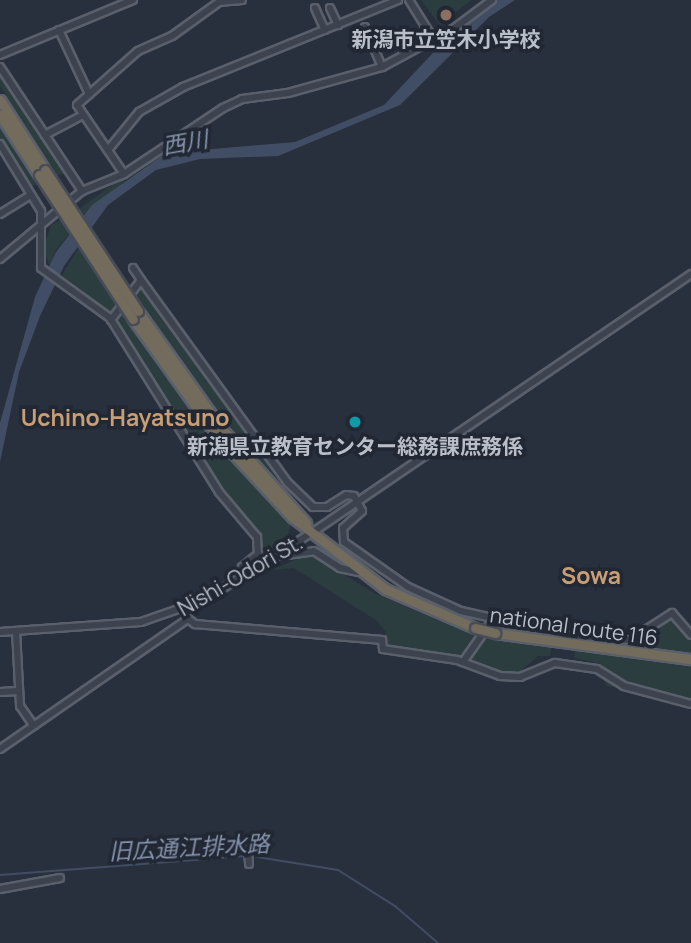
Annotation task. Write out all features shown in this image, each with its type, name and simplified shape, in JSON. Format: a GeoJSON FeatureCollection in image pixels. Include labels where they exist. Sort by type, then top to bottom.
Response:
{"type":"FeatureCollection","features":[{"type":"Feature","properties":{"kind":"highway"},"geometry":{"type":"LineString","coordinates":[[0,100],[42,173]]}},
{"type":"Feature","properties":{"kind":"highway"},"geometry":{"type":"LineString","coordinates":[[0,114],[42,173]]}},
{"type":"Feature","properties":{"kind":"highway","name":"national route 116"},"geometry":{"type":"LineString","coordinates":[[42,173],[135,315],[249,466],[313,532],[359,572],[424,609],[475,628],[495,633],[691,659]]}},
{"type":"Feature","properties":{"kind":"street"},"geometry":{"type":"LineString","coordinates":[[0,55],[133,0]]}},
{"type":"Feature","properties":{"kind":"street"},"geometry":{"type":"LineString","coordinates":[[124,174],[76,106],[138,51],[172,36],[218,1],[242,0]]}},
{"type":"Feature","properties":{"kind":"street"},"geometry":{"type":"LineString","coordinates":[[108,150],[139,112],[183,87],[398,0]]}},
{"type":"Feature","properties":{"kind":"street"},"geometry":{"type":"LineString","coordinates":[[409,0],[434,40]]}},
{"type":"Feature","properties":{"kind":"street"},"geometry":{"type":"LineString","coordinates":[[0,259],[82,191],[124,174],[194,125],[243,99],[288,93],[382,67],[434,40],[492,0]]}},
{"type":"Feature","properties":{"kind":"street"},"geometry":{"type":"LineString","coordinates":[[315,8],[325,30]]}},
{"type":"Feature","properties":{"kind":"street"},"geometry":{"type":"LineString","coordinates":[[330,8],[338,25]]}},
{"type":"Feature","properties":{"kind":"street"},"geometry":{"type":"LineString","coordinates":[[366,27],[382,67]]}},
{"type":"Feature","properties":{"kind":"street"},"geometry":{"type":"LineString","coordinates":[[59,30],[89,94]]}},
{"type":"Feature","properties":{"kind":"street"},"geometry":{"type":"LineString","coordinates":[[0,67],[82,191]]}},
{"type":"Feature","properties":{"kind":"street"},"geometry":{"type":"LineString","coordinates":[[45,135],[81,116]]}},
{"type":"Feature","properties":{"kind":"street"},"geometry":{"type":"LineString","coordinates":[[0,144],[44,220],[39,256],[48,274],[73,289],[111,320],[219,492],[257,537],[258,554],[242,566],[245,577]]}},
{"type":"Feature","properties":{"kind":"street"},"geometry":{"type":"LineString","coordinates":[[0,214],[31,195]]}},
{"type":"Feature","properties":{"kind":"street"},"geometry":{"type":"LineString","coordinates":[[133,268],[270,462],[306,502],[327,507],[349,494],[358,501],[362,511],[347,523],[342,535],[365,559],[446,606],[568,635],[622,640],[672,613],[691,635]]}},
{"type":"Feature","properties":{"kind":"street","name":"Nishi-Odori St."},"geometry":{"type":"LineString","coordinates":[[0,632],[141,622],[187,609],[245,577],[313,532],[691,274]]}},
{"type":"Feature","properties":{"kind":"street"},"geometry":{"type":"LineString","coordinates":[[111,320],[141,280]]}},
{"type":"Feature","properties":{"kind":"street"},"geometry":{"type":"LineString","coordinates":[[276,556],[314,551],[340,568],[359,572]]}},
{"type":"Feature","properties":{"kind":"street"},"geometry":{"type":"LineString","coordinates":[[187,609],[188,620]]}},
{"type":"Feature","properties":{"kind":"street"},"geometry":{"type":"LineString","coordinates":[[188,620],[195,624],[383,640],[383,649],[463,662],[511,677],[555,663],[597,669],[624,686],[691,704]]}},
{"type":"Feature","properties":{"kind":"street"},"geometry":{"type":"LineString","coordinates":[[0,749],[188,620]]}},
{"type":"Feature","properties":{"kind":"street"},"geometry":{"type":"LineString","coordinates":[[463,662],[491,622],[523,627],[524,623]]}},
{"type":"Feature","properties":{"kind":"street"},"geometry":{"type":"LineString","coordinates":[[16,631],[20,706],[34,726]]}},
{"type":"Feature","properties":{"kind":"street"},"geometry":{"type":"LineString","coordinates":[[0,692],[19,691]]}},
{"type":"Feature","properties":{"kind":"street"},"geometry":{"type":"LineString","coordinates":[[248,845],[249,864]]}},
{"type":"Feature","properties":{"kind":"street"},"geometry":{"type":"LineString","coordinates":[[0,888],[60,878]]}},
{"type":"Feature","properties":{"kind":"shaded area"},"geometry":{"type":"Polygon","coordinates":[[[421,0],[471,0],[440,25],[421,0]]]}},
{"type":"Feature","properties":{"kind":"shaded area"},"geometry":{"type":"Polygon","coordinates":[[[0,70],[67,172],[56,176],[0,86],[0,70]]]}},
{"type":"Feature","properties":{"kind":"shaded area"},"geometry":{"type":"Polygon","coordinates":[[[0,119],[42,184],[28,186],[0,140],[0,119]]]}},
{"type":"Feature","properties":{"kind":"shaded area"},"geometry":{"type":"Polygon","coordinates":[[[183,134],[188,148],[147,162],[83,217],[78,210],[183,134]]]}},
{"type":"Feature","properties":{"kind":"shaded area"},"geometry":{"type":"Polygon","coordinates":[[[64,218],[72,230],[55,251],[50,267],[44,248],[51,225],[64,218]]]}},
{"type":"Feature","properties":{"kind":"shaded area"},"geometry":{"type":"Polygon","coordinates":[[[81,244],[117,308],[112,313],[62,275],[81,244]]]}},
{"type":"Feature","properties":{"kind":"shaded area"},"geometry":{"type":"Polygon","coordinates":[[[139,287],[207,377],[204,382],[210,381],[232,413],[231,419],[237,419],[298,497],[315,510],[350,497],[320,512],[306,508],[251,455],[196,387],[134,294],[139,287]]]}},
{"type":"Feature","properties":{"kind":"shaded area"},"geometry":{"type":"Polygon","coordinates":[[[120,312],[207,431],[291,523],[287,541],[254,562],[261,554],[261,540],[205,465],[194,448],[196,443],[190,443],[171,410],[172,404],[166,403],[120,329],[116,318],[120,312]]]}},
{"type":"Feature","properties":{"kind":"shaded area"},"geometry":{"type":"Polygon","coordinates":[[[346,520],[341,540],[361,559],[427,599],[490,618],[487,623],[420,600],[372,570],[339,544],[339,526],[346,520]]]}},
{"type":"Feature","properties":{"kind":"shaded area"},"geometry":{"type":"Polygon","coordinates":[[[310,554],[374,593],[439,621],[481,633],[462,659],[386,648],[385,631],[376,620],[294,568],[271,570],[310,554]]]}},
{"type":"Feature","properties":{"kind":"shaded area"},"geometry":{"type":"Polygon","coordinates":[[[672,616],[691,637],[691,653],[547,636],[491,625],[629,642],[672,616]]]}},
{"type":"Feature","properties":{"kind":"shaded area"},"geometry":{"type":"Polygon","coordinates":[[[486,634],[551,647],[550,656],[538,656],[516,675],[469,662],[486,634]]]}},
{"type":"Feature","properties":{"kind":"shaded area"},"geometry":{"type":"Polygon","coordinates":[[[575,649],[691,661],[691,700],[607,686],[594,664],[603,664],[574,658],[575,649]]]}},
{"type":"Feature","properties":{"kind":"water"},"geometry":{"type":"Polygon","coordinates":[[[494,0],[515,0],[489,17],[400,105],[278,156],[200,159],[156,170],[108,205],[64,266],[40,316],[19,372],[0,462],[0,423],[35,297],[56,252],[92,205],[166,153],[295,142],[384,105],[446,39],[494,0]]]}},
{"type":"Feature","properties":{"kind":"waterway","name":"旧広通江排水路"},"geometry":{"type":"LineString","coordinates":[[0,875],[246,856]]}},
{"type":"Feature","properties":{"kind":"waterway","name":"旧広通江排水路"},"geometry":{"type":"LineString","coordinates":[[251,856],[338,870],[395,906],[438,943]]}},
{"type":"Feature","properties":{"kind":"place","name":"新潟市立笠木小学校"},"geometry":{"type":"Point","coordinates":[446,15]}},
{"type":"Feature","properties":{"kind":"place","name":"新潟県立教育センター総務課庶務係"},"geometry":{"type":"Point","coordinates":[355,422]}},
{"type":"Feature","properties":{"kind":"district","name":"Uchino-Hayatsuno"},"geometry":{"type":"Point","coordinates":[125,417]}},
{"type":"Feature","properties":{"kind":"district","name":"Sowa"},"geometry":{"type":"Point","coordinates":[591,575]}},
{"type":"Feature","properties":{"kind":"water label","name":"西川"},"geometry":{"type":"Point","coordinates":[185,142]}}]}
